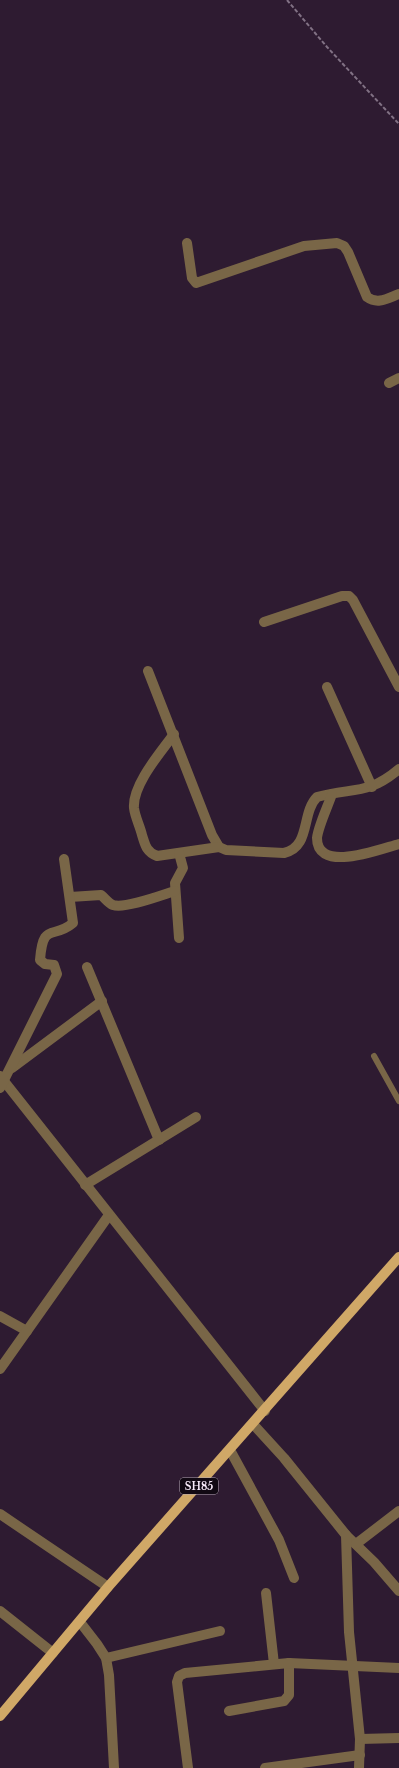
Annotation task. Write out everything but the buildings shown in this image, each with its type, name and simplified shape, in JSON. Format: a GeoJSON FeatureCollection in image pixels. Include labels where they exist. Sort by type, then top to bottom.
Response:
{"type":"FeatureCollection","features":[{"type":"Feature","properties":{"kind":"main road","name":"SH85"},"geometry":{"type":"LineString","coordinates":[[0,1716],[108,1587],[399,1257]]}},
{"type":"Feature","properties":{"kind":"street"},"geometry":{"type":"LineString","coordinates":[[187,243],[192,278],[196,283],[297,247],[321,243],[337,243],[344,246],[348,252],[367,297],[372,301],[378,302],[399,294]]}},
{"type":"Feature","properties":{"kind":"street"},"geometry":{"type":"LineString","coordinates":[[389,382],[399,378]]}},
{"type":"Feature","properties":{"kind":"street"},"geometry":{"type":"LineString","coordinates":[[264,622],[342,596],[349,596],[353,600],[399,688]]}},
{"type":"Feature","properties":{"kind":"street"},"geometry":{"type":"LineString","coordinates":[[148,671],[174,734],[212,835],[219,847]]}},
{"type":"Feature","properties":{"kind":"street"},"geometry":{"type":"LineString","coordinates":[[327,687],[372,787]]}},
{"type":"Feature","properties":{"kind":"street"},"geometry":{"type":"LineString","coordinates":[[174,734],[141,781],[135,796],[134,808],[146,848],[151,854],[157,856],[219,847],[226,850],[284,853],[291,851],[297,848],[300,842],[313,801],[317,797],[372,787],[386,780],[399,769]]}},
{"type":"Feature","properties":{"kind":"street"},"geometry":{"type":"LineString","coordinates":[[332,794],[317,837],[318,847],[325,855],[335,858],[350,856],[399,844]]}},
{"type":"Feature","properties":{"kind":"street"},"geometry":{"type":"LineString","coordinates":[[179,852],[183,868],[175,883],[179,938]]}},
{"type":"Feature","properties":{"kind":"street"},"geometry":{"type":"LineString","coordinates":[[64,859],[73,923],[67,927],[52,931],[42,942],[40,960],[45,964],[54,965],[57,974],[10,1069],[1,1081],[264,1411]]}},
{"type":"Feature","properties":{"kind":"street"},"geometry":{"type":"LineString","coordinates":[[70,897],[101,895],[112,905],[116,905],[134,903],[175,891]]}},
{"type":"Feature","properties":{"kind":"street"},"geometry":{"type":"LineString","coordinates":[[87,967],[159,1140]]}},
{"type":"Feature","properties":{"kind":"street"},"geometry":{"type":"LineString","coordinates":[[10,1069],[102,1001]]}},
{"type":"Feature","properties":{"kind":"street"},"geometry":{"type":"LineString","coordinates":[[85,1185],[196,1117]]}},
{"type":"Feature","properties":{"kind":"street"},"geometry":{"type":"LineString","coordinates":[[0,1369],[109,1215]]}},
{"type":"Feature","properties":{"kind":"street"},"geometry":{"type":"LineString","coordinates":[[0,1316],[27,1331]]}},
{"type":"Feature","properties":{"kind":"street"},"geometry":{"type":"LineString","coordinates":[[253,1424],[284,1458],[346,1535],[374,1562],[399,1591]]}},
{"type":"Feature","properties":{"kind":"street"},"geometry":{"type":"LineString","coordinates":[[230,1450],[279,1540],[294,1578]]}},
{"type":"Feature","properties":{"kind":"street"},"geometry":{"type":"LineString","coordinates":[[356,1544],[399,1511]]}},
{"type":"Feature","properties":{"kind":"street"},"geometry":{"type":"LineString","coordinates":[[0,1514],[108,1587]]}},
{"type":"Feature","properties":{"kind":"street"},"geometry":{"type":"LineString","coordinates":[[346,1535],[349,1632],[360,1739],[359,1768]]}},
{"type":"Feature","properties":{"kind":"street"},"geometry":{"type":"LineString","coordinates":[[266,1593],[274,1664]]}},
{"type":"Feature","properties":{"kind":"street"},"geometry":{"type":"LineString","coordinates":[[0,1611],[53,1653]]}},
{"type":"Feature","properties":{"kind":"street"},"geometry":{"type":"LineString","coordinates":[[80,1622],[106,1658],[109,1674],[114,1768]]}},
{"type":"Feature","properties":{"kind":"street"},"geometry":{"type":"LineString","coordinates":[[106,1658],[220,1631]]}},
{"type":"Feature","properties":{"kind":"street"},"geometry":{"type":"LineString","coordinates":[[229,1711],[284,1701],[287,1699],[289,1695],[289,1663]]}},
{"type":"Feature","properties":{"kind":"street"},"geometry":{"type":"LineString","coordinates":[[188,1768],[177,1682],[179,1676],[185,1673],[289,1663],[399,1668]]}},
{"type":"Feature","properties":{"kind":"street"},"geometry":{"type":"LineString","coordinates":[[360,1739],[399,1738]]}},
{"type":"Feature","properties":{"kind":"street"},"geometry":{"type":"LineString","coordinates":[[265,1768],[360,1755]]}},
{"type":"Feature","properties":{"kind":"lane"},"geometry":{"type":"LineString","coordinates":[[374,1056],[399,1101]]}},
{"type":"Feature","properties":{"kind":"path"},"geometry":{"type":"LineString","coordinates":[[287,0],[332,53],[399,124]]}}]}
